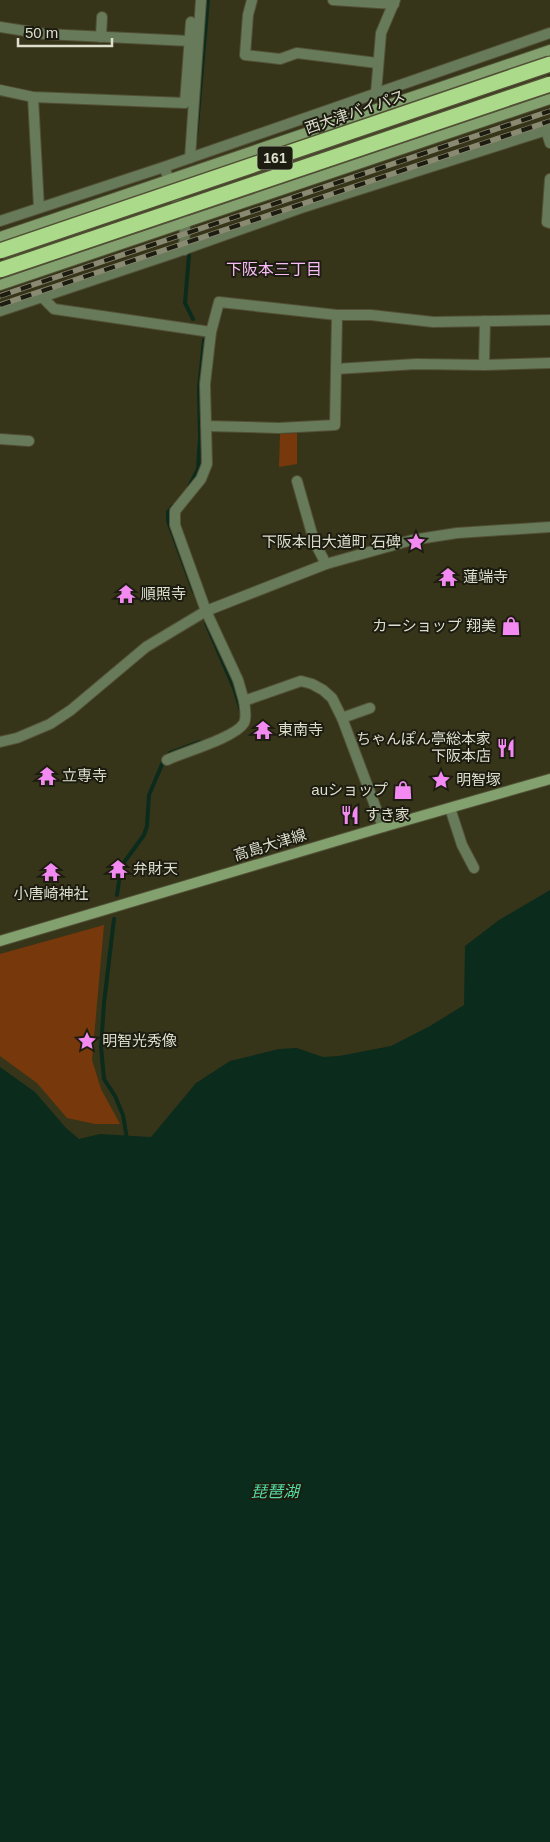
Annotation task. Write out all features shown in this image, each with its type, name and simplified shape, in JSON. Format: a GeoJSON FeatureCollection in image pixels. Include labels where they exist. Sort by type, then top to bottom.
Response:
{"type":"FeatureCollection","features":[{"type":"Feature","properties":{"kind":"highway","name":"西大津バイパス"},"geometry":{"type":"LineString","coordinates":[[0,251],[550,54]]}},
{"type":"Feature","properties":{"kind":"highway","name":"161"},"geometry":{"type":"LineString","coordinates":[[0,270],[550,84]]}},
{"type":"Feature","properties":{"kind":"street"},"geometry":{"type":"LineString","coordinates":[[190,158],[201,0]]}},
{"type":"Feature","properties":{"kind":"street"},"geometry":{"type":"LineString","coordinates":[[252,0],[248,15],[245,55],[280,59],[297,53],[378,63]]}},
{"type":"Feature","properties":{"kind":"street"},"geometry":{"type":"LineString","coordinates":[[333,0],[395,2],[381,33],[376,93]]}},
{"type":"Feature","properties":{"kind":"street"},"geometry":{"type":"LineString","coordinates":[[101,37],[102,17]]}},
{"type":"Feature","properties":{"kind":"street"},"geometry":{"type":"LineString","coordinates":[[0,90],[33,97],[185,103],[191,22]]}},
{"type":"Feature","properties":{"kind":"street"},"geometry":{"type":"LineString","coordinates":[[0,27],[45,34],[190,41]]}},
{"type":"Feature","properties":{"kind":"street"},"geometry":{"type":"LineString","coordinates":[[0,221],[164,167],[547,34],[550,54],[505,65],[0,237]]}},
{"type":"Feature","properties":{"kind":"street"},"geometry":{"type":"LineString","coordinates":[[500,50],[505,65]]}},
{"type":"Feature","properties":{"kind":"street"},"geometry":{"type":"LineString","coordinates":[[33,97],[39,208]]}},
{"type":"Feature","properties":{"kind":"street"},"geometry":{"type":"LineString","coordinates":[[0,285],[550,99]]}},
{"type":"Feature","properties":{"kind":"street"},"geometry":{"type":"LineString","coordinates":[[0,311],[184,250],[301,208],[548,129],[550,143]]}},
{"type":"Feature","properties":{"kind":"street"},"geometry":{"type":"LineString","coordinates":[[164,167],[185,222],[184,250]]}},
{"type":"Feature","properties":{"kind":"street"},"geometry":{"type":"LineString","coordinates":[[550,179],[547,222],[550,224]]}},
{"type":"Feature","properties":{"kind":"street"},"geometry":{"type":"LineString","coordinates":[[42,297],[54,309],[211,332]]}},
{"type":"Feature","properties":{"kind":"street"},"geometry":{"type":"LineString","coordinates":[[167,760],[182,752],[202,747],[233,733],[243,726],[246,718],[244,701],[238,680],[206,611],[174,525],[175,511],[201,479],[207,464],[205,384],[211,332],[219,302],[337,315],[372,315],[433,322],[550,320]]}},
{"type":"Feature","properties":{"kind":"street"},"geometry":{"type":"LineString","coordinates":[[206,426],[279,428],[335,425],[337,315]]}},
{"type":"Feature","properties":{"kind":"street"},"geometry":{"type":"LineString","coordinates":[[484,365],[485,321]]}},
{"type":"Feature","properties":{"kind":"street"},"geometry":{"type":"LineString","coordinates":[[336,369],[416,364],[484,365],[550,363]]}},
{"type":"Feature","properties":{"kind":"street"},"geometry":{"type":"LineString","coordinates":[[0,439],[29,441]]}},
{"type":"Feature","properties":{"kind":"street"},"geometry":{"type":"LineString","coordinates":[[297,481],[314,541],[326,564]]}},
{"type":"Feature","properties":{"kind":"street"},"geometry":{"type":"LineString","coordinates":[[0,742],[17,738],[50,724],[71,710],[146,647],[206,611],[326,564],[412,540],[457,533],[550,528]]}},
{"type":"Feature","properties":{"kind":"street"},"geometry":{"type":"LineString","coordinates":[[244,701],[301,681],[323,690],[332,698],[342,718],[383,827]]}},
{"type":"Feature","properties":{"kind":"street"},"geometry":{"type":"LineString","coordinates":[[342,718],[370,708]]}},
{"type":"Feature","properties":{"kind":"street","name":"高島大津線"},"geometry":{"type":"LineString","coordinates":[[0,941],[550,779]]}},
{"type":"Feature","properties":{"kind":"street"},"geometry":{"type":"LineString","coordinates":[[450,808],[462,845],[474,868]]}},
{"type":"Feature","properties":{"kind":"shaded area"},"geometry":{"type":"Polygon","coordinates":[[[297,433],[297,464],[279,467],[280,434],[297,433]]]}},
{"type":"Feature","properties":{"kind":"shaded area"},"geometry":{"type":"Polygon","coordinates":[[[104,925],[92,1060],[101,1089],[120,1124],[95,1124],[67,1118],[37,1083],[0,1056],[0,954],[104,925]]]}},
{"type":"Feature","properties":{"kind":"water","name":"琵琶湖"},"geometry":{"type":"Polygon","coordinates":[[[550,890],[550,1842],[0,1842],[0,1067],[35,1092],[66,1128],[79,1139],[100,1134],[151,1137],[196,1083],[230,1061],[279,1049],[297,1048],[323,1057],[339,1056],[391,1046],[430,1026],[464,1005],[465,946],[499,920],[550,890]]]}},
{"type":"Feature","properties":{"kind":"waterway"},"geometry":{"type":"LineString","coordinates":[[196,137],[208,0]]}},
{"type":"Feature","properties":{"kind":"waterway"},"geometry":{"type":"LineString","coordinates":[[189,255],[185,303],[193,319]]}},
{"type":"Feature","properties":{"kind":"waterway"},"geometry":{"type":"LineString","coordinates":[[189,487],[198,469],[200,437],[199,388],[204,340]]}},
{"type":"Feature","properties":{"kind":"waterway"},"geometry":{"type":"LineString","coordinates":[[173,506],[168,512],[168,521],[194,592]]}},
{"type":"Feature","properties":{"kind":"waterway"},"geometry":{"type":"LineString","coordinates":[[206,623],[234,688],[242,714]]}},
{"type":"Feature","properties":{"kind":"waterway"},"geometry":{"type":"LineString","coordinates":[[117,895],[120,875],[125,861],[144,835],[147,826],[149,795],[163,762],[170,753],[200,742]]}},
{"type":"Feature","properties":{"kind":"waterway"},"geometry":{"type":"LineString","coordinates":[[114,919],[101,1047],[104,1079],[115,1096],[123,1115],[127,1139]]}},
{"type":"Feature","properties":{"kind":"railway"},"geometry":{"type":"LineString","coordinates":[[0,296],[550,111]]}},
{"type":"Feature","properties":{"kind":"railway"},"geometry":{"type":"LineString","coordinates":[[0,305],[550,121]]}},
{"type":"Feature","properties":{"kind":"place","name":"下阪本旧大道町 石碑"},"geometry":{"type":"Point","coordinates":[416,542]}},
{"type":"Feature","properties":{"kind":"place","name":"蓮端寺"},"geometry":{"type":"Point","coordinates":[448,577]}},
{"type":"Feature","properties":{"kind":"place","name":"順照寺"},"geometry":{"type":"Point","coordinates":[126,594]}},
{"type":"Feature","properties":{"kind":"place","name":"カーショップ 翔美"},"geometry":{"type":"Point","coordinates":[511,626]}},
{"type":"Feature","properties":{"kind":"place","name":"東南寺"},"geometry":{"type":"Point","coordinates":[263,730]}},
{"type":"Feature","properties":{"kind":"place","name":"ちゃんぽん亭総本家 下阪本店"},"geometry":{"type":"Point","coordinates":[506,748]}},
{"type":"Feature","properties":{"kind":"place","name":"立専寺"},"geometry":{"type":"Point","coordinates":[47,776]}},
{"type":"Feature","properties":{"kind":"place","name":"明智塚"},"geometry":{"type":"Point","coordinates":[441,780]}},
{"type":"Feature","properties":{"kind":"place","name":"auショップ"},"geometry":{"type":"Point","coordinates":[403,790]}},
{"type":"Feature","properties":{"kind":"place","name":"すき家"},"geometry":{"type":"Point","coordinates":[350,815]}},
{"type":"Feature","properties":{"kind":"place","name":"弁財天"},"geometry":{"type":"Point","coordinates":[118,869]}},
{"type":"Feature","properties":{"kind":"place","name":"小唐崎神社"},"geometry":{"type":"Point","coordinates":[51,872]}},
{"type":"Feature","properties":{"kind":"place","name":"明智光秀像"},"geometry":{"type":"Point","coordinates":[87,1041]}},
{"type":"Feature","properties":{"kind":"district","name":"下阪本三丁目"},"geometry":{"type":"Point","coordinates":[274,269]}}]}
